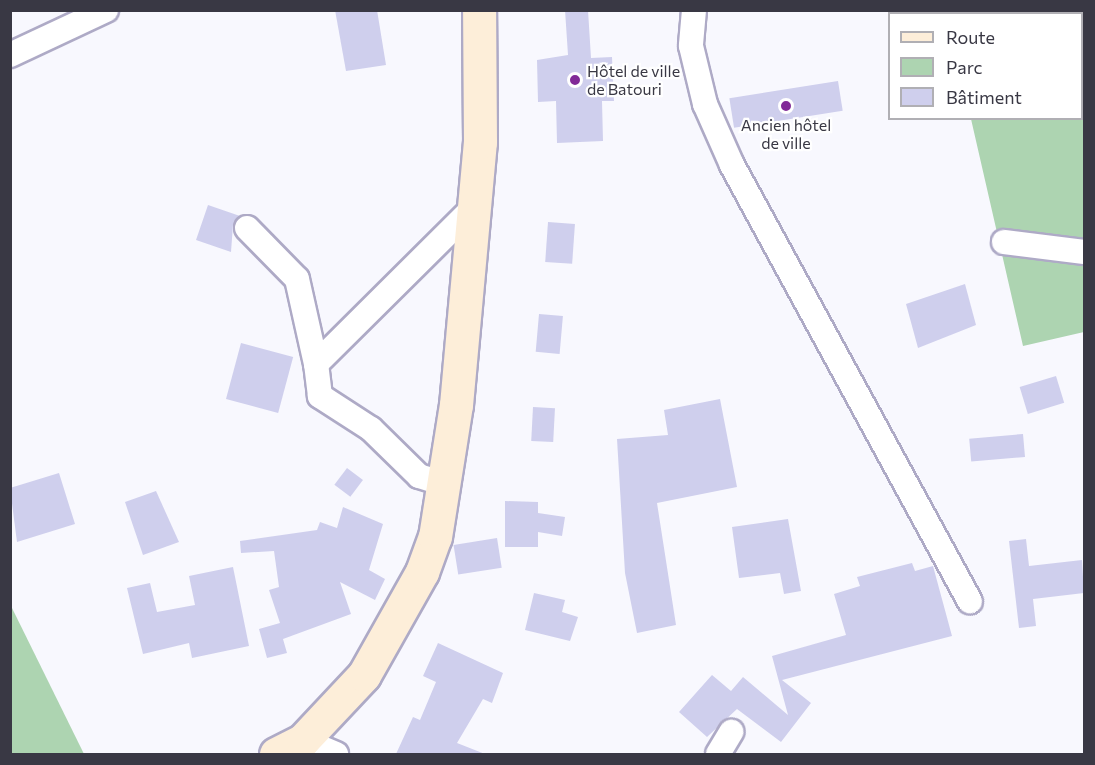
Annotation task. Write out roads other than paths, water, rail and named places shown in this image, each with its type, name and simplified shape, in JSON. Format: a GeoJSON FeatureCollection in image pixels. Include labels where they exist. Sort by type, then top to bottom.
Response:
{"type":"FeatureCollection","features":[{"type":"Feature","properties":{"kind":"main road"},"geometry":{"type":"LineString","coordinates":[[289,747],[364,675],[391,631],[435,537],[445,483],[474,207],[482,73],[479,10]]}},
{"type":"Feature","properties":{"kind":"street"},"geometry":{"type":"LineString","coordinates":[[10,55],[106,10]]}},
{"type":"Feature","properties":{"kind":"street"},"geometry":{"type":"LineString","coordinates":[[694,10],[691,46],[703,95],[732,165],[970,601]]}},
{"type":"Feature","properties":{"kind":"street"},"geometry":{"type":"LineString","coordinates":[[316,364],[474,207]]}},
{"type":"Feature","properties":{"kind":"street"},"geometry":{"type":"LineString","coordinates":[[247,228],[297,279],[316,364],[320,396],[371,429],[419,476],[445,483]]}},
{"type":"Feature","properties":{"kind":"street"},"geometry":{"type":"LineString","coordinates":[[1004,242],[1084,252]]}},
{"type":"Feature","properties":{"kind":"street"},"geometry":{"type":"LineString","coordinates":[[718,754],[731,732]]}},
{"type":"Feature","properties":{"kind":"street"},"geometry":{"type":"LineString","coordinates":[[289,747],[336,754]]}},
{"type":"Feature","properties":{"kind":"place","name":"Hôtel de ville de Batouri"},"geometry":{"type":"Point","coordinates":[575,80]}},
{"type":"Feature","properties":{"kind":"place","name":"Ancien hôtel de ville"},"geometry":{"type":"Point","coordinates":[786,106]}}]}
